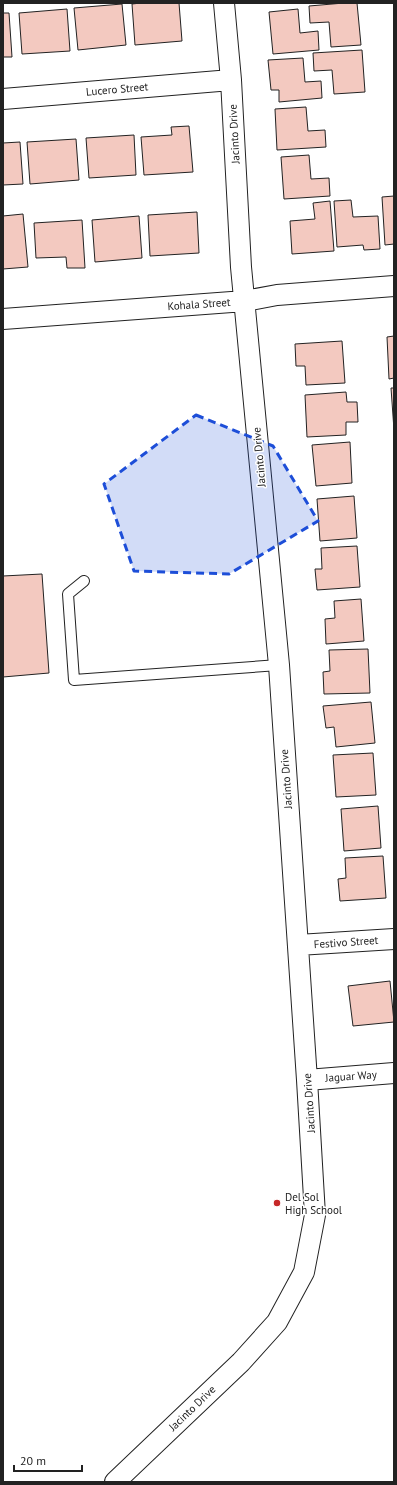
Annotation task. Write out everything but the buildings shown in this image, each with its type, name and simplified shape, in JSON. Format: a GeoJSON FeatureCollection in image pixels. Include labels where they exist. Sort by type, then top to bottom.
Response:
{"type":"FeatureCollection","features":[{"type":"Feature","properties":{"kind":"street","name":"Jacinto Drive"},"geometry":{"type":"LineString","coordinates":[[115,1482],[241,1362],[277,1322],[304,1272],[314,1215],[307,1080],[279,665],[241,267],[231,80],[224,3]]}},
{"type":"Feature","properties":{"kind":"street","name":"Lucero Street"},"geometry":{"type":"LineString","coordinates":[[3,99],[231,80]]}},
{"type":"Feature","properties":{"kind":"street","name":"Kohala Street"},"geometry":{"type":"LineString","coordinates":[[3,318],[245,301],[277,295],[394,286]]}},
{"type":"Feature","properties":{"kind":"street","name":"Festivo Street"},"geometry":{"type":"LineString","coordinates":[[298,945],[394,939]]}},
{"type":"Feature","properties":{"kind":"street","name":"Jaguar Way"},"geometry":{"type":"LineString","coordinates":[[307,1080],[394,1073]]}},
{"type":"Feature","properties":{"kind":"lane"},"geometry":{"type":"LineString","coordinates":[[84,581],[68,594],[74,680],[279,665]]}},
{"type":"Feature","properties":{"kind":"highlighted area"},"geometry":{"type":"Polygon","coordinates":[[[196,415],[273,446],[318,521],[229,574],[134,571],[104,484],[196,415]]]}},
{"type":"Feature","properties":{"kind":"place","name":"Del Sol High School"},"geometry":{"type":"Point","coordinates":[277,1203]}}]}
